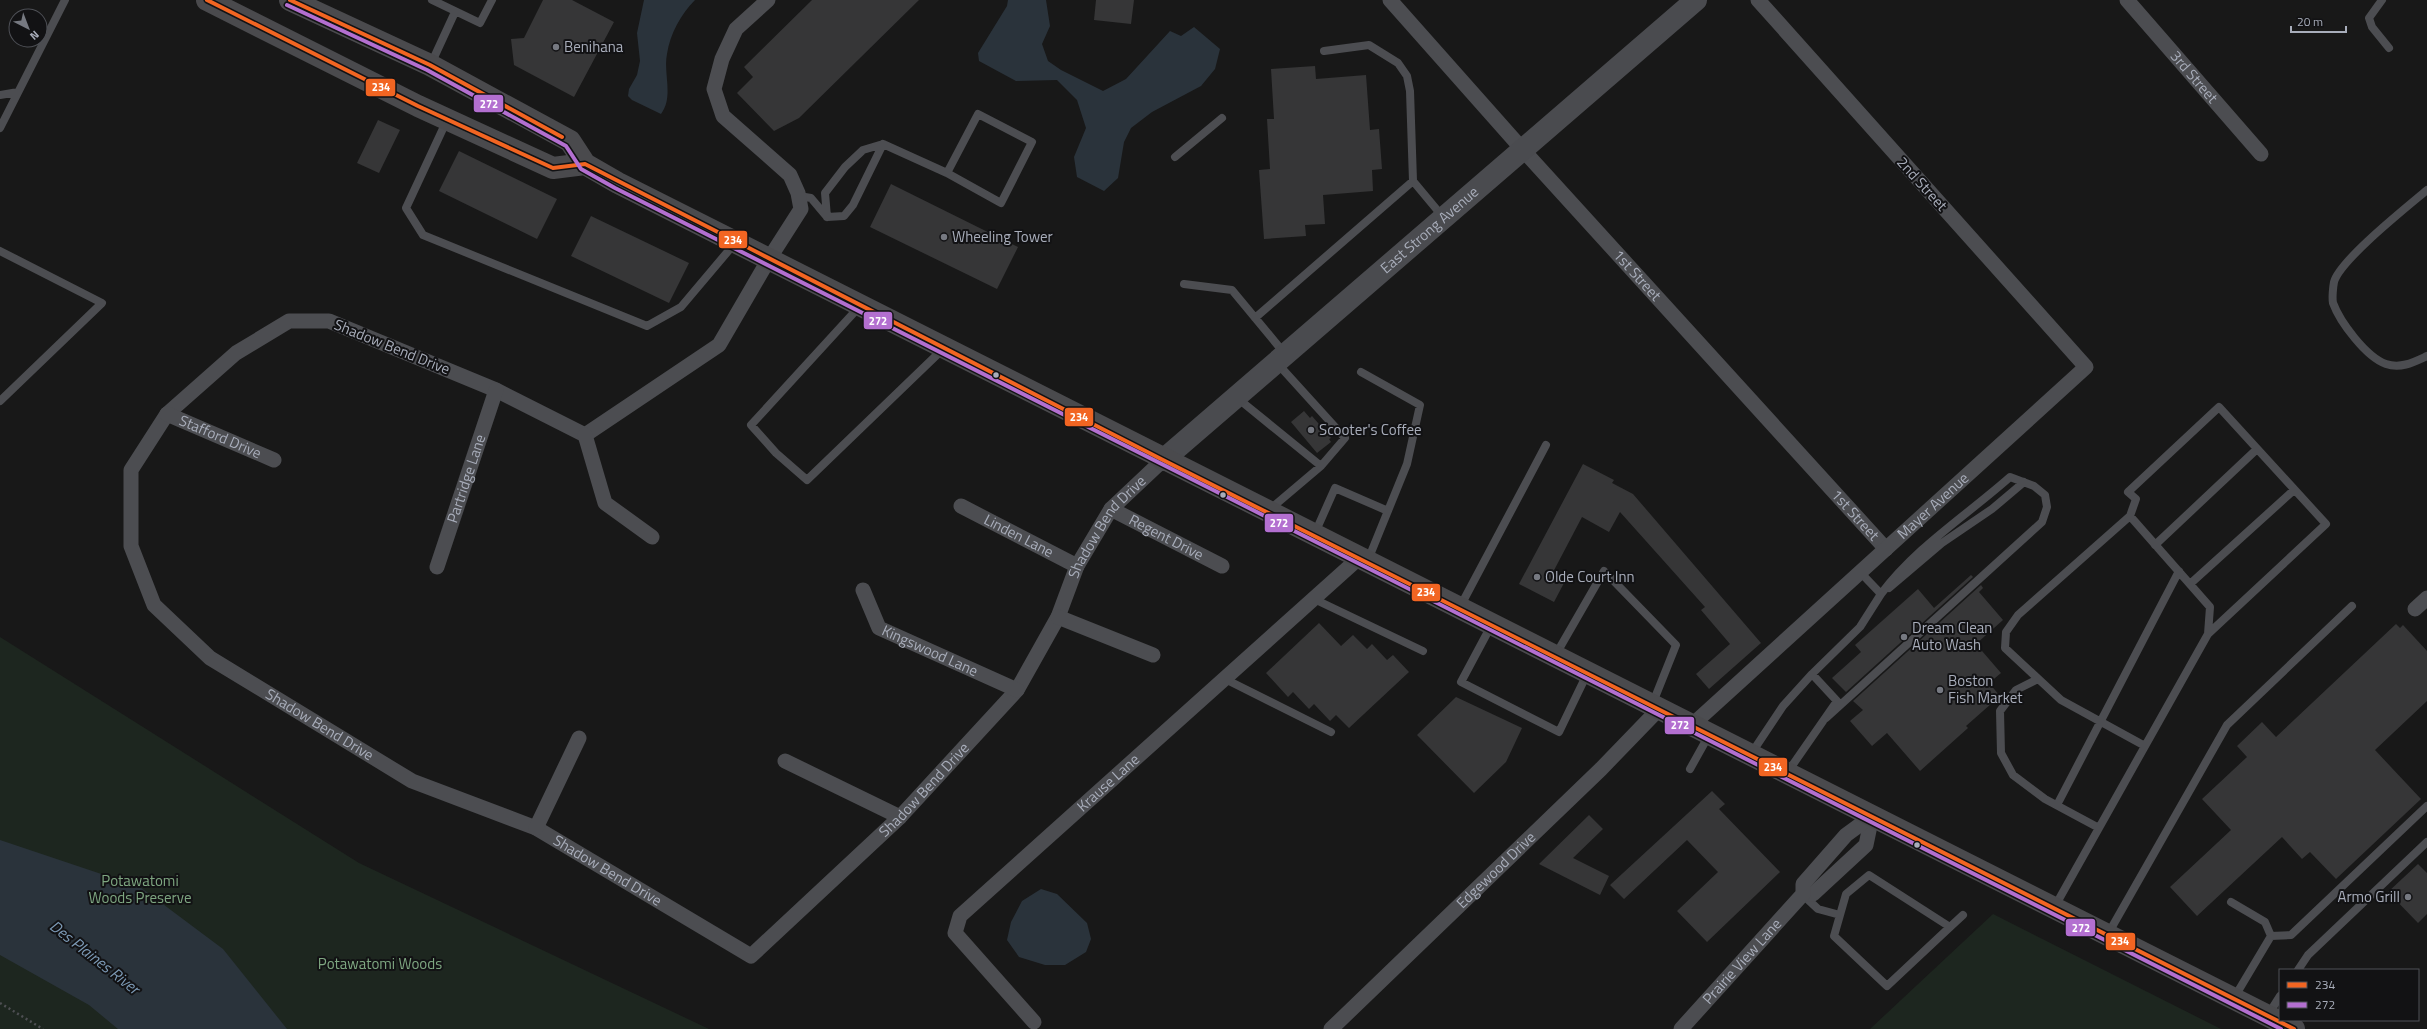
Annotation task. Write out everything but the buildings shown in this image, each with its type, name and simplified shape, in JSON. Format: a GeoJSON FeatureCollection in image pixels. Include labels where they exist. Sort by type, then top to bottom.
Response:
{"type":"FeatureCollection","features":[{"type":"Feature","properties":{"kind":"main road"},"geometry":{"type":"LineString","coordinates":[[207,0],[448,119],[553,168],[585,164]]}},
{"type":"Feature","properties":{"kind":"main road"},"geometry":{"type":"LineString","coordinates":[[290,0],[430,65],[570,141],[585,164],[769,259],[1163,460],[1492,624],[2294,1029]]}},
{"type":"Feature","properties":{"kind":"street"},"geometry":{"type":"LineString","coordinates":[[652,537],[605,503],[585,435],[719,345],[769,259],[801,209],[799,196],[790,175],[723,116],[714,89],[722,59],[736,29],[768,0]]}},
{"type":"Feature","properties":{"kind":"street","name":"1st Street"},"geometry":{"type":"LineString","coordinates":[[1390,0],[1523,150],[1886,549]]}},
{"type":"Feature","properties":{"kind":"street","name":"East Strong Avenue"},"geometry":{"type":"LineString","coordinates":[[1163,460],[1696,0]]}},
{"type":"Feature","properties":{"kind":"street","name":"2nd Street"},"geometry":{"type":"LineString","coordinates":[[1758,0],[2086,367]]}},
{"type":"Feature","properties":{"kind":"street","name":"3rd Street"},"geometry":{"type":"LineString","coordinates":[[2126,0],[2261,154]]}},
{"type":"Feature","properties":{"kind":"street","name":"Shadow Bend Drive"},"geometry":{"type":"LineString","coordinates":[[585,435],[496,390],[329,321],[289,322],[236,353],[167,414],[132,470],[131,546],[154,605],[210,658],[412,781],[536,828],[751,956],[900,817],[1017,690],[1058,617],[1077,566],[1111,509],[1163,460]]}},
{"type":"Feature","properties":{"kind":"street","name":"Mayer Avenue"},"geometry":{"type":"LineString","coordinates":[[1700,730],[1860,572],[2086,367]]}},
{"type":"Feature","properties":{"kind":"street","name":"Partridge Lane"},"geometry":{"type":"LineString","coordinates":[[437,567],[496,390]]}},
{"type":"Feature","properties":{"kind":"street","name":"Stafford Drive"},"geometry":{"type":"LineString","coordinates":[[167,414],[274,460]]}},
{"type":"Feature","properties":{"kind":"street","name":"Linden Lane"},"geometry":{"type":"LineString","coordinates":[[961,506],[1077,566]]}},
{"type":"Feature","properties":{"kind":"street","name":"Regent Drive"},"geometry":{"type":"LineString","coordinates":[[1111,509],[1222,566]]}},
{"type":"Feature","properties":{"kind":"street","name":"Krause Lane"},"geometry":{"type":"LineString","coordinates":[[1034,1022],[955,933],[960,916],[1314,599],[1363,560]]}},
{"type":"Feature","properties":{"kind":"street","name":"Kingswood Lane"},"geometry":{"type":"LineString","coordinates":[[863,590],[879,628],[1017,690]]}},
{"type":"Feature","properties":{"kind":"street"},"geometry":{"type":"LineString","coordinates":[[2415,609],[2427,598]]}},
{"type":"Feature","properties":{"kind":"street"},"geometry":{"type":"LineString","coordinates":[[1058,617],[1153,655]]}},
{"type":"Feature","properties":{"kind":"street","name":"Edgewood Drive"},"geometry":{"type":"LineString","coordinates":[[1330,1029],[1595,775],[1655,707]]}},
{"type":"Feature","properties":{"kind":"street"},"geometry":{"type":"LineString","coordinates":[[536,828],[579,738]]}},
{"type":"Feature","properties":{"kind":"street"},"geometry":{"type":"LineString","coordinates":[[785,762],[900,817]]}},
{"type":"Feature","properties":{"kind":"street","name":"Prairie View Lane"},"geometry":{"type":"LineString","coordinates":[[1803,894],[1813,894],[1866,845],[1872,816]]}},
{"type":"Feature","properties":{"kind":"street","name":"Prairie View Lane"},"geometry":{"type":"LineString","coordinates":[[1681,1029],[1803,894],[1803,884],[1841,840],[1872,816]]}},
{"type":"Feature","properties":{"kind":"lane"},"geometry":{"type":"LineString","coordinates":[[0,128],[64,0]]}},
{"type":"Feature","properties":{"kind":"lane"},"geometry":{"type":"LineString","coordinates":[[432,0],[480,23],[492,0]]}},
{"type":"Feature","properties":{"kind":"lane"},"geometry":{"type":"LineString","coordinates":[[2382,0],[2369,18],[2372,27],[2388,48]]}},
{"type":"Feature","properties":{"kind":"lane"},"geometry":{"type":"LineString","coordinates":[[430,65],[455,12]]}},
{"type":"Feature","properties":{"kind":"lane"},"geometry":{"type":"LineString","coordinates":[[1324,51],[1369,45],[1398,63],[1407,76],[1410,91],[1413,181],[1444,218]]}},
{"type":"Feature","properties":{"kind":"lane"},"geometry":{"type":"LineString","coordinates":[[0,95],[18,92]]}},
{"type":"Feature","properties":{"kind":"lane"},"geometry":{"type":"LineString","coordinates":[[827,217],[825,193],[845,167],[863,150],[883,144],[947,173],[1001,203],[1032,142],[978,114],[947,173]]}},
{"type":"Feature","properties":{"kind":"lane"},"geometry":{"type":"LineString","coordinates":[[1175,157],[1222,118]]}},
{"type":"Feature","properties":{"kind":"lane"},"geometry":{"type":"LineString","coordinates":[[448,119],[406,208],[422,235],[647,326],[681,307],[736,242]]}},
{"type":"Feature","properties":{"kind":"lane"},"geometry":{"type":"LineString","coordinates":[[827,217],[844,216],[853,205],[883,144]]}},
{"type":"Feature","properties":{"kind":"lane"},"geometry":{"type":"LineString","coordinates":[[1256,318],[1413,181]]}},
{"type":"Feature","properties":{"kind":"lane"},"geometry":{"type":"LineString","coordinates":[[2427,190],[2348,261],[2334,281],[2332,301],[2343,324],[2366,350],[2386,364],[2408,365],[2427,356]]}},
{"type":"Feature","properties":{"kind":"lane"},"geometry":{"type":"LineString","coordinates":[[799,196],[811,198],[827,217]]}},
{"type":"Feature","properties":{"kind":"lane"},"geometry":{"type":"LineString","coordinates":[[0,251],[102,303],[0,401]]}},
{"type":"Feature","properties":{"kind":"lane"},"geometry":{"type":"LineString","coordinates":[[1184,284],[1232,290],[1256,318],[1281,358],[1345,438],[1321,466],[1267,511]]}},
{"type":"Feature","properties":{"kind":"lane"},"geometry":{"type":"LineString","coordinates":[[861,306],[751,425],[776,453],[807,480],[944,348]]}},
{"type":"Feature","properties":{"kind":"lane"},"geometry":{"type":"LineString","coordinates":[[1361,372],[1420,405],[1408,464],[1388,511],[1363,560]]}},
{"type":"Feature","properties":{"kind":"lane"},"geometry":{"type":"LineString","coordinates":[[1236,397],[1321,466]]}},
{"type":"Feature","properties":{"kind":"lane"},"geometry":{"type":"LineString","coordinates":[[2054,908],[2208,634],[2326,524],[2219,407],[2128,492],[2136,499],[2130,516],[2018,615],[2006,632],[2005,648],[2061,700],[2145,746]]}},
{"type":"Feature","properties":{"kind":"lane"},"geometry":{"type":"LineString","coordinates":[[1460,608],[1546,445]]}},
{"type":"Feature","properties":{"kind":"lane"},"geometry":{"type":"LineString","coordinates":[[2155,544],[2257,449]]}},
{"type":"Feature","properties":{"kind":"lane"},"geometry":{"type":"LineString","coordinates":[[1750,755],[1783,706],[1812,674],[1860,627],[1880,594],[1897,572],[1937,536],[2010,477],[2034,486],[2045,495],[2047,508],[2042,522],[1826,718]]}},
{"type":"Feature","properties":{"kind":"lane"},"geometry":{"type":"LineString","coordinates":[[1880,594],[1942,543],[1992,509],[2024,482]]}},
{"type":"Feature","properties":{"kind":"lane"},"geometry":{"type":"LineString","coordinates":[[1315,536],[1335,488],[1388,511]]}},
{"type":"Feature","properties":{"kind":"lane"},"geometry":{"type":"LineString","coordinates":[[2190,584],[2294,490]]}},
{"type":"Feature","properties":{"kind":"lane"},"geometry":{"type":"LineString","coordinates":[[2130,516],[2210,607],[2208,634]]}},
{"type":"Feature","properties":{"kind":"lane"},"geometry":{"type":"LineString","coordinates":[[1555,656],[1604,571],[1676,645],[1655,707]]}},
{"type":"Feature","properties":{"kind":"lane"},"geometry":{"type":"LineString","coordinates":[[2057,805],[2102,722],[2179,571]]}},
{"type":"Feature","properties":{"kind":"lane"},"geometry":{"type":"LineString","coordinates":[[1860,572],[1880,594]]}},
{"type":"Feature","properties":{"kind":"lane"},"geometry":{"type":"LineString","coordinates":[[1314,599],[1423,651]]}},
{"type":"Feature","properties":{"kind":"lane"},"geometry":{"type":"LineString","coordinates":[[2107,935],[2227,725],[2352,606]]}},
{"type":"Feature","properties":{"kind":"lane"},"geometry":{"type":"LineString","coordinates":[[1492,624],[1461,682],[1559,732],[1587,673]]}},
{"type":"Feature","properties":{"kind":"lane"},"geometry":{"type":"LineString","coordinates":[[1787,774],[1837,701],[1812,674]]}},
{"type":"Feature","properties":{"kind":"lane"},"geometry":{"type":"LineString","coordinates":[[1225,678],[1331,732]]}},
{"type":"Feature","properties":{"kind":"lane"},"geometry":{"type":"LineString","coordinates":[[2038,679],[2016,690],[2000,711],[2001,753],[2013,774],[2057,805],[2099,828]]}},
{"type":"Feature","properties":{"kind":"lane"},"geometry":{"type":"LineString","coordinates":[[1690,769],[1700,730]]}},
{"type":"Feature","properties":{"kind":"lane"},"geometry":{"type":"LineString","coordinates":[[2271,936],[2291,934],[2427,806]]}},
{"type":"Feature","properties":{"kind":"lane"},"geometry":{"type":"LineString","coordinates":[[2299,969],[2308,955],[2427,842]]}},
{"type":"Feature","properties":{"kind":"lane"},"geometry":{"type":"LineString","coordinates":[[1950,927],[1869,875],[1846,894],[1834,936],[1887,986],[1963,915]]}},
{"type":"Feature","properties":{"kind":"lane"},"geometry":{"type":"LineString","coordinates":[[1803,894],[1818,909],[1840,915]]}},
{"type":"Feature","properties":{"kind":"lane"},"geometry":{"type":"LineString","coordinates":[[2231,902],[2265,922],[2271,936]]}},
{"type":"Feature","properties":{"kind":"lane"},"geometry":{"type":"LineString","coordinates":[[2234,999],[2271,936]]}},
{"type":"Feature","properties":{"kind":"lane"},"geometry":{"type":"LineString","coordinates":[[2267,1016],[2279,998]]}},
{"type":"Feature","properties":{"kind":"path"},"geometry":{"type":"LineString","coordinates":[[0,1003],[43,1029]]}},
{"type":"Feature","properties":{"kind":"green space","name":"Potawatomi Woods Preserve"},"geometry":{"type":"Polygon","coordinates":[[[0,637],[359,863],[709,1029],[0,1029],[0,637]]]}},
{"type":"Feature","properties":{"kind":"green space"},"geometry":{"type":"Polygon","coordinates":[[[1993,914],[2221,1029],[1870,1029],[1993,914]]]}},
{"type":"Feature","properties":{"kind":"water"},"geometry":{"type":"Polygon","coordinates":[[[644,0],[695,0],[681,18],[673,32],[668,47],[666,61],[668,93],[665,107],[661,114],[632,100],[628,96],[629,89],[637,75],[640,61],[637,33],[644,0]]]}},
{"type":"Feature","properties":{"kind":"water"},"geometry":{"type":"Polygon","coordinates":[[[1008,0],[1046,0],[1050,26],[1042,44],[1048,61],[1061,70],[1103,91],[1126,79],[1170,31],[1181,36],[1194,27],[1220,49],[1215,69],[1201,86],[1152,112],[1131,128],[1124,142],[1118,178],[1104,191],[1077,177],[1074,157],[1086,128],[1077,100],[1057,80],[1016,81],[979,61],[978,53],[1007,6],[1008,0]]]}},
{"type":"Feature","properties":{"kind":"water","name":"Des Plaines River"},"geometry":{"type":"Polygon","coordinates":[[[0,840],[140,887],[223,949],[287,1029],[118,1029],[89,1005],[0,955],[0,840]]]}},
{"type":"Feature","properties":{"kind":"water"},"geometry":{"type":"Polygon","coordinates":[[[1041,889],[1057,894],[1087,923],[1091,939],[1086,952],[1065,965],[1045,965],[1019,957],[1007,940],[1011,922],[1022,901],[1041,889]]]}},
{"type":"Feature","properties":{"kind":"transit line","name":"234"},"geometry":{"type":"LineString","coordinates":[[207,0],[418,106],[553,168],[585,164],[1163,460],[2294,1029]]}},
{"type":"Feature","properties":{"kind":"transit line","name":"234"},"geometry":{"type":"LineString","coordinates":[[290,0],[430,65],[562,137]]}},
{"type":"Feature","properties":{"kind":"transit line","name":"272"},"geometry":{"type":"LineString","coordinates":[[287,5],[427,70],[566,146],[581,169],[615,188],[2281,1029]]}},
{"type":"Feature","properties":{"kind":"place","name":"Benihana"},"geometry":{"type":"Point","coordinates":[556,47]}},
{"type":"Feature","properties":{"kind":"place","name":"Wheeling Tower"},"geometry":{"type":"Point","coordinates":[944,237]}},
{"type":"Feature","properties":{"kind":"place","name":"Scooter's Coffee"},"geometry":{"type":"Point","coordinates":[1311,430]}},
{"type":"Feature","properties":{"kind":"place","name":"Olde Court Inn"},"geometry":{"type":"Point","coordinates":[1537,577]}},
{"type":"Feature","properties":{"kind":"place","name":"Dream Clean Auto Wash"},"geometry":{"type":"Point","coordinates":[1904,637]}},
{"type":"Feature","properties":{"kind":"place","name":"Boston Fish Market"},"geometry":{"type":"Point","coordinates":[1940,690]}},
{"type":"Feature","properties":{"kind":"place","name":"Armo Grill"},"geometry":{"type":"Point","coordinates":[2408,897]}},
{"type":"Feature","properties":{"kind":"park label","name":"Potawatomi Woods"},"geometry":{"type":"Point","coordinates":[380,964]}}]}
